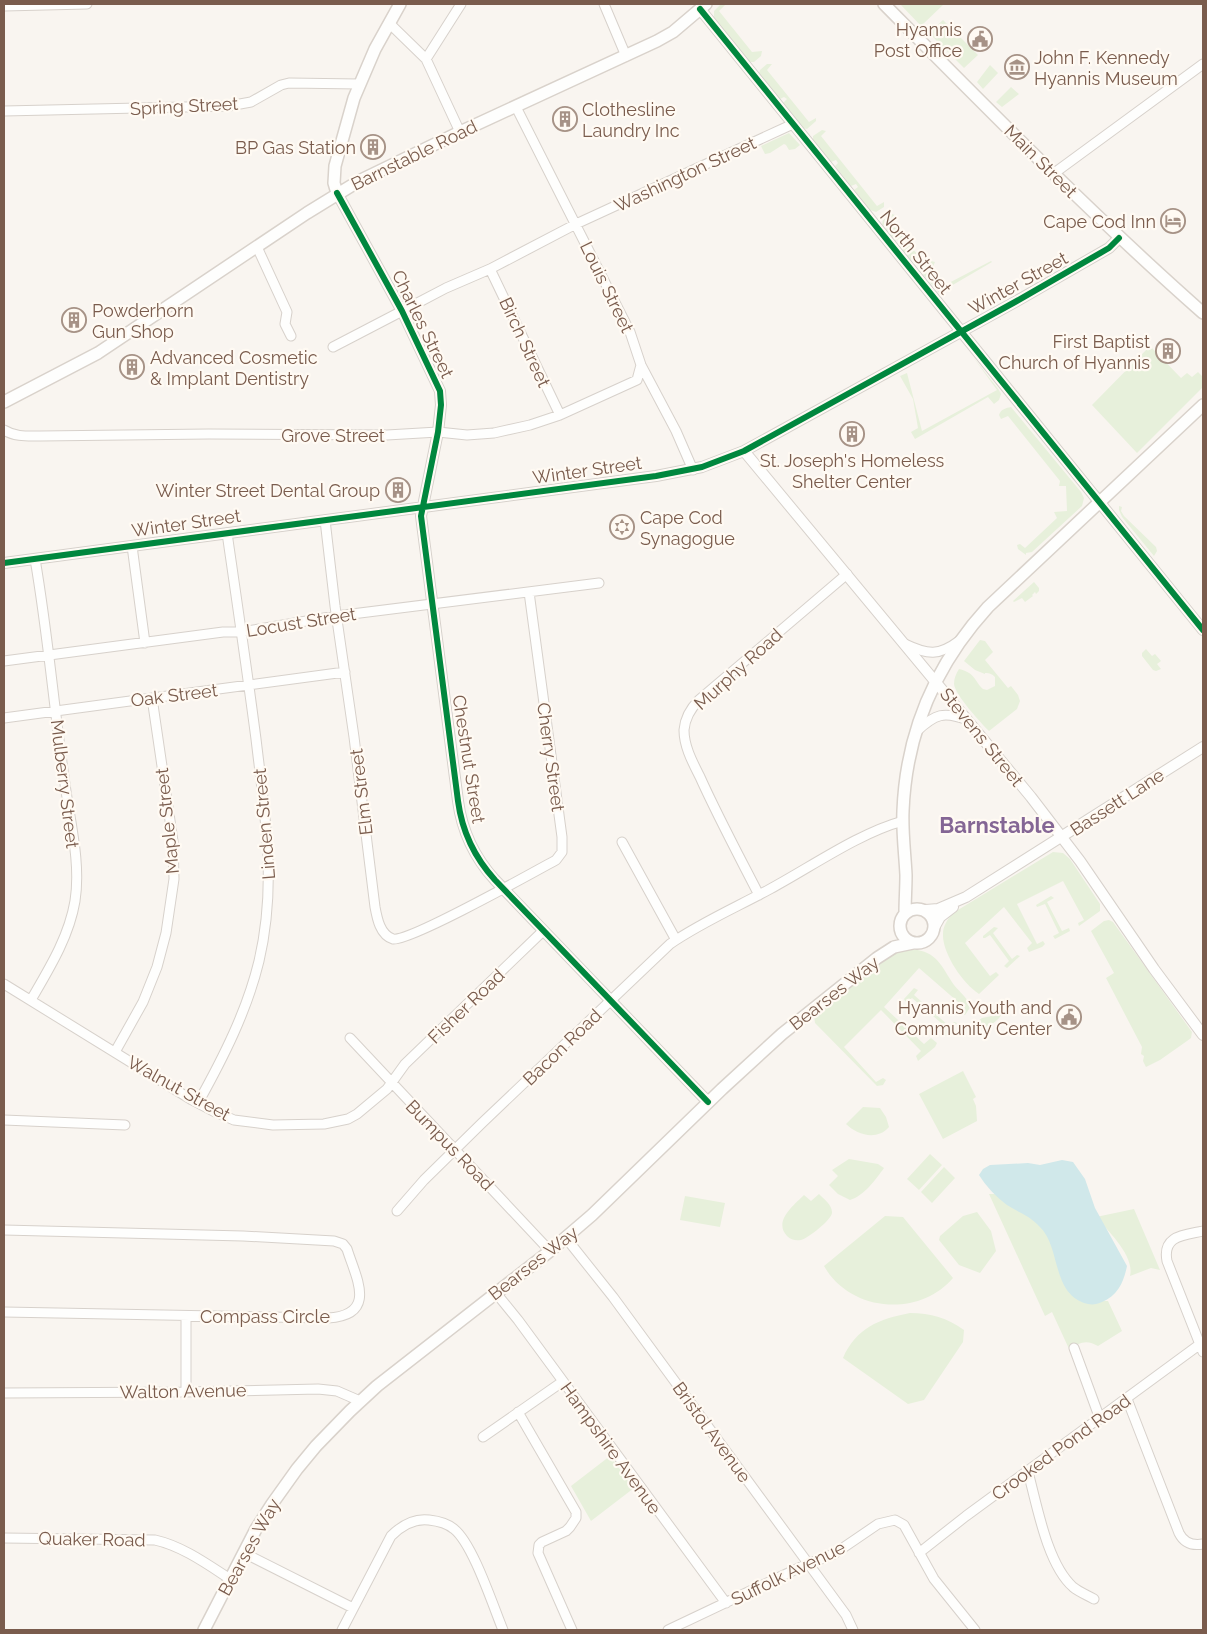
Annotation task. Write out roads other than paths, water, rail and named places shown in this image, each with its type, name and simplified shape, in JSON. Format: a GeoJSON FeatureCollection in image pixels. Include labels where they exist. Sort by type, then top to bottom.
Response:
{"type":"FeatureCollection","features":[{"type":"Feature","properties":{"kind":"main road"},"geometry":{"type":"LineString","coordinates":[[338,193],[334,183],[336,160],[354,98],[359,84],[400,4]]}},
{"type":"Feature","properties":{"kind":"main road","name":"Main Street"},"geometry":{"type":"LineString","coordinates":[[884,4],[1119,238],[1203,313]]}},
{"type":"Feature","properties":{"kind":"main road","name":"Barnstable Road"},"geometry":{"type":"LineString","coordinates":[[4,402],[98,353],[338,193],[378,170],[664,37],[703,7]]}},
{"type":"Feature","properties":{"kind":"main road"},"geometry":{"type":"LineString","coordinates":[[877,958],[891,943],[905,914],[906,875],[903,821],[905,789],[917,731],[926,703],[936,681],[963,637],[994,601],[1203,405]]}},
{"type":"Feature","properties":{"kind":"main road"},"geometry":{"type":"LineString","coordinates":[[900,926],[902,935],[913,943],[926,941],[932,935],[935,926],[932,917],[922,909],[906,875]]}},
{"type":"Feature","properties":{"kind":"main road"},"geometry":{"type":"LineString","coordinates":[[905,914],[913,909],[922,909]]}},
{"type":"Feature","properties":{"kind":"main road","name":"Bearses Way"},"geometry":{"type":"LineString","coordinates":[[204,1630],[272,1504],[297,1469],[331,1430],[360,1401],[566,1238],[757,1055],[782,1034],[877,958],[894,948],[913,943]]}},
{"type":"Feature","properties":{"kind":"street"},"geometry":{"type":"LineString","coordinates":[[4,6],[87,4]]}},
{"type":"Feature","properties":{"kind":"street"},"geometry":{"type":"LineString","coordinates":[[426,59],[461,4]]}},
{"type":"Feature","properties":{"kind":"street"},"geometry":{"type":"LineString","coordinates":[[604,4],[626,56]]}},
{"type":"Feature","properties":{"kind":"street","name":"North Street"},"geometry":{"type":"LineString","coordinates":[[703,7],[793,124],[1203,630]]}},
{"type":"Feature","properties":{"kind":"street"},"geometry":{"type":"LineString","coordinates":[[389,23],[426,59],[460,132]]}},
{"type":"Feature","properties":{"kind":"street"},"geometry":{"type":"LineString","coordinates":[[1053,174],[1203,64]]}},
{"type":"Feature","properties":{"kind":"street","name":"Spring Street"},"geometry":{"type":"LineString","coordinates":[[4,111],[222,107],[251,102],[289,83],[359,84]]}},
{"type":"Feature","properties":{"kind":"street","name":"Louis Street"},"geometry":{"type":"LineString","coordinates":[[516,107],[630,332],[642,365],[676,431],[693,470]]}},
{"type":"Feature","properties":{"kind":"street","name":"Washington Street"},"geometry":{"type":"LineString","coordinates":[[333,347],[446,288],[490,270],[576,224],[793,124]]}},
{"type":"Feature","properties":{"kind":"street","name":"Charles Street"},"geometry":{"type":"LineString","coordinates":[[338,193],[402,311],[440,391],[441,404],[438,432],[422,507]]}},
{"type":"Feature","properties":{"kind":"street","name":"Winter Street"},"geometry":{"type":"LineString","coordinates":[[4,563],[693,470],[744,451],[1081,265],[1109,248],[1119,238]]}},
{"type":"Feature","properties":{"kind":"street"},"geometry":{"type":"LineString","coordinates":[[257,247],[287,312],[285,324],[291,336]]}},
{"type":"Feature","properties":{"kind":"street","name":"Birch Street"},"geometry":{"type":"LineString","coordinates":[[490,270],[560,415]]}},
{"type":"Feature","properties":{"kind":"street","name":"Grove Street"},"geometry":{"type":"LineString","coordinates":[[4,430],[19,436],[387,434],[438,432],[467,434],[494,432],[530,425],[560,415],[637,380],[642,365]]}},
{"type":"Feature","properties":{"kind":"street","name":"Stevens Street"},"geometry":{"type":"LineString","coordinates":[[744,451],[1021,785],[1061,837],[1203,1036]]}},
{"type":"Feature","properties":{"kind":"street","name":"Chestnut Street"},"geometry":{"type":"LineString","coordinates":[[422,507],[423,533],[459,812],[472,849],[488,874],[708,1102]]}},
{"type":"Feature","properties":{"kind":"street","name":"Elm Street"},"geometry":{"type":"LineString","coordinates":[[325,520],[336,616],[378,920],[384,932],[394,939],[407,937],[502,889]]}},
{"type":"Feature","properties":{"kind":"street","name":"Linden Street"},"geometry":{"type":"LineString","coordinates":[[198,1103],[231,1038],[249,995],[259,960],[267,912],[269,878],[268,838],[228,533]]}},
{"type":"Feature","properties":{"kind":"street"},"geometry":{"type":"LineString","coordinates":[[132,546],[144,643]]}},
{"type":"Feature","properties":{"kind":"street","name":"Mulberry Street"},"geometry":{"type":"LineString","coordinates":[[31,1000],[66,935],[76,898],[75,857],[50,654],[35,559]]}},
{"type":"Feature","properties":{"kind":"street","name":"Murphy Road"},"geometry":{"type":"LineString","coordinates":[[759,894],[692,762],[685,738],[685,725],[693,706],[699,700],[847,574]]}},
{"type":"Feature","properties":{"kind":"street","name":"Locust Street"},"geometry":{"type":"LineString","coordinates":[[4,661],[223,632],[241,632],[336,616],[598,583]]}},
{"type":"Feature","properties":{"kind":"street","name":"Cherry Street"},"geometry":{"type":"LineString","coordinates":[[502,889],[556,860],[560,857],[563,848],[529,592]]}},
{"type":"Feature","properties":{"kind":"street"},"geometry":{"type":"LineString","coordinates":[[906,644],[924,652],[936,653],[951,647],[963,637]]}},
{"type":"Feature","properties":{"kind":"street","name":"Oak Street"},"geometry":{"type":"LineString","coordinates":[[4,718],[344,672]]}},
{"type":"Feature","properties":{"kind":"street","name":"Maple Street"},"geometry":{"type":"LineString","coordinates":[[115,1052],[137,1015],[157,967],[166,933],[174,879],[173,841],[152,698]]}},
{"type":"Feature","properties":{"kind":"street"},"geometry":{"type":"LineString","coordinates":[[917,731],[927,721],[940,715],[957,716],[969,721]]}},
{"type":"Feature","properties":{"kind":"street","name":"Bassett Lane"},"geometry":{"type":"LineString","coordinates":[[922,909],[938,909],[966,897],[1203,747]]}},
{"type":"Feature","properties":{"kind":"street","name":"Bacon Road"},"geometry":{"type":"LineString","coordinates":[[397,1211],[424,1180],[661,952],[676,940],[707,921],[880,828],[903,821]]}},
{"type":"Feature","properties":{"kind":"street"},"geometry":{"type":"LineString","coordinates":[[622,842],[676,940]]}},
{"type":"Feature","properties":{"kind":"street"},"geometry":{"type":"LineString","coordinates":[[935,926],[943,914],[966,897]]}},
{"type":"Feature","properties":{"kind":"street","name":"Fisher Road"},"geometry":{"type":"LineString","coordinates":[[392,1084],[405,1064],[544,931]]}},
{"type":"Feature","properties":{"kind":"street","name":"Walnut Street"},"geometry":{"type":"LineString","coordinates":[[4,984],[198,1103],[226,1117],[252,1123],[273,1125],[324,1124],[348,1119],[357,1114],[392,1084]]}},
{"type":"Feature","properties":{"kind":"street","name":"Bumpus Road"},"geometry":{"type":"LineString","coordinates":[[350,1038],[550,1251]]}},
{"type":"Feature","properties":{"kind":"street"},"geometry":{"type":"LineString","coordinates":[[4,1120],[125,1125]]}},
{"type":"Feature","properties":{"kind":"street","name":"Compass Circle"},"geometry":{"type":"LineString","coordinates":[[4,1230],[243,1236],[334,1241],[343,1244],[346,1249],[361,1293],[360,1301],[353,1309],[344,1315],[333,1317],[4,1312]]}},
{"type":"Feature","properties":{"kind":"street"},"geometry":{"type":"LineString","coordinates":[[1202,1346],[1166,1254],[1169,1244],[1178,1236],[1203,1231]]}},
{"type":"Feature","properties":{"kind":"street","name":"Bristol Avenue"},"geometry":{"type":"LineString","coordinates":[[566,1238],[613,1297],[809,1563],[846,1615],[853,1630]]}},
{"type":"Feature","properties":{"kind":"street","name":"Hampshire Avenue"},"geometry":{"type":"LineString","coordinates":[[496,1292],[726,1603]]}},
{"type":"Feature","properties":{"kind":"street"},"geometry":{"type":"LineString","coordinates":[[186,1316],[186,1392]]}},
{"type":"Feature","properties":{"kind":"street","name":"Crooked Pond Road"},"geometry":{"type":"LineString","coordinates":[[919,1553],[1127,1398],[1202,1346]]}},
{"type":"Feature","properties":{"kind":"street"},"geometry":{"type":"LineString","coordinates":[[1074,1348],[1100,1419]]}},
{"type":"Feature","properties":{"kind":"street"},"geometry":{"type":"LineString","coordinates":[[483,1437],[562,1382]]}},
{"type":"Feature","properties":{"kind":"street","name":"Walton Avenue"},"geometry":{"type":"LineString","coordinates":[[4,1393],[318,1389],[337,1391],[360,1401]]}},
{"type":"Feature","properties":{"kind":"street"},"geometry":{"type":"LineString","coordinates":[[1127,1398],[1182,1539],[1189,1544],[1203,1544]]}},
{"type":"Feature","properties":{"kind":"street"},"geometry":{"type":"LineString","coordinates":[[518,1412],[576,1512],[576,1518],[570,1528],[542,1542],[539,1545],[538,1552],[572,1630]]}},
{"type":"Feature","properties":{"kind":"street"},"geometry":{"type":"LineString","coordinates":[[1028,1472],[1047,1541],[1056,1562],[1074,1588],[1094,1599]]}},
{"type":"Feature","properties":{"kind":"street"},"geometry":{"type":"LineString","coordinates":[[342,1630],[391,1536],[397,1530],[418,1520],[432,1520],[447,1524],[456,1530],[463,1539],[477,1566],[503,1630]]}},
{"type":"Feature","properties":{"kind":"street","name":"Suffolk Avenue"},"geometry":{"type":"LineString","coordinates":[[668,1630],[809,1563],[834,1554],[878,1524],[890,1520],[898,1521],[904,1525],[919,1553]]}},
{"type":"Feature","properties":{"kind":"street","name":"Quaker Road"},"geometry":{"type":"LineString","coordinates":[[4,1538],[155,1540],[191,1555],[230,1579]]}},
{"type":"Feature","properties":{"kind":"street"},"geometry":{"type":"LineString","coordinates":[[244,1553],[353,1608]]}},
{"type":"Feature","properties":{"kind":"street"},"geometry":{"type":"LineString","coordinates":[[919,1553],[941,1589],[975,1630]]}},
{"type":"Feature","properties":{"kind":"water"},"geometry":{"type":"Polygon","coordinates":[[[1062,1160],[1073,1162],[1085,1179],[1095,1208],[1127,1266],[1122,1282],[1116,1292],[1098,1304],[1086,1304],[1073,1297],[1061,1279],[1051,1245],[1046,1235],[1032,1219],[999,1199],[979,1175],[983,1169],[990,1165],[1028,1163],[1040,1165],[1062,1160]]]}},
{"type":"Feature","properties":{"kind":"place","name":"Hyannis Post Office"},"geometry":{"type":"Point","coordinates":[980,39]}},
{"type":"Feature","properties":{"kind":"place","name":"John F. Kennedy Hyannis Museum"},"geometry":{"type":"Point","coordinates":[1017,67]}},
{"type":"Feature","properties":{"kind":"place","name":"Clothesline Laundry Inc"},"geometry":{"type":"Point","coordinates":[565,119]}},
{"type":"Feature","properties":{"kind":"place","name":"BP Gas Station"},"geometry":{"type":"Point","coordinates":[373,147]}},
{"type":"Feature","properties":{"kind":"place","name":"Cape Cod Inn"},"geometry":{"type":"Point","coordinates":[1173,221]}},
{"type":"Feature","properties":{"kind":"place","name":"Powderhorn Gun Shop"},"geometry":{"type":"Point","coordinates":[74,320]}},
{"type":"Feature","properties":{"kind":"place","name":"First Baptist Church of Hyannis"},"geometry":{"type":"Point","coordinates":[1168,351]}},
{"type":"Feature","properties":{"kind":"place","name":"Advanced Cosmetic & Implant Dentistry"},"geometry":{"type":"Point","coordinates":[132,367]}},
{"type":"Feature","properties":{"kind":"place","name":"St. Joseph's Homeless Shelter Center"},"geometry":{"type":"Point","coordinates":[852,434]}},
{"type":"Feature","properties":{"kind":"place","name":"Winter Street Dental Group"},"geometry":{"type":"Point","coordinates":[398,490]}},
{"type":"Feature","properties":{"kind":"place","name":"Cape Cod Synagogue"},"geometry":{"type":"Point","coordinates":[622,527]}},
{"type":"Feature","properties":{"kind":"place","name":"Hyannis Youth and Community Center"},"geometry":{"type":"Point","coordinates":[1069,1017]}},
{"type":"Feature","properties":{"kind":"district","name":"Barnstable"},"geometry":{"type":"Point","coordinates":[997,825]}}]}
